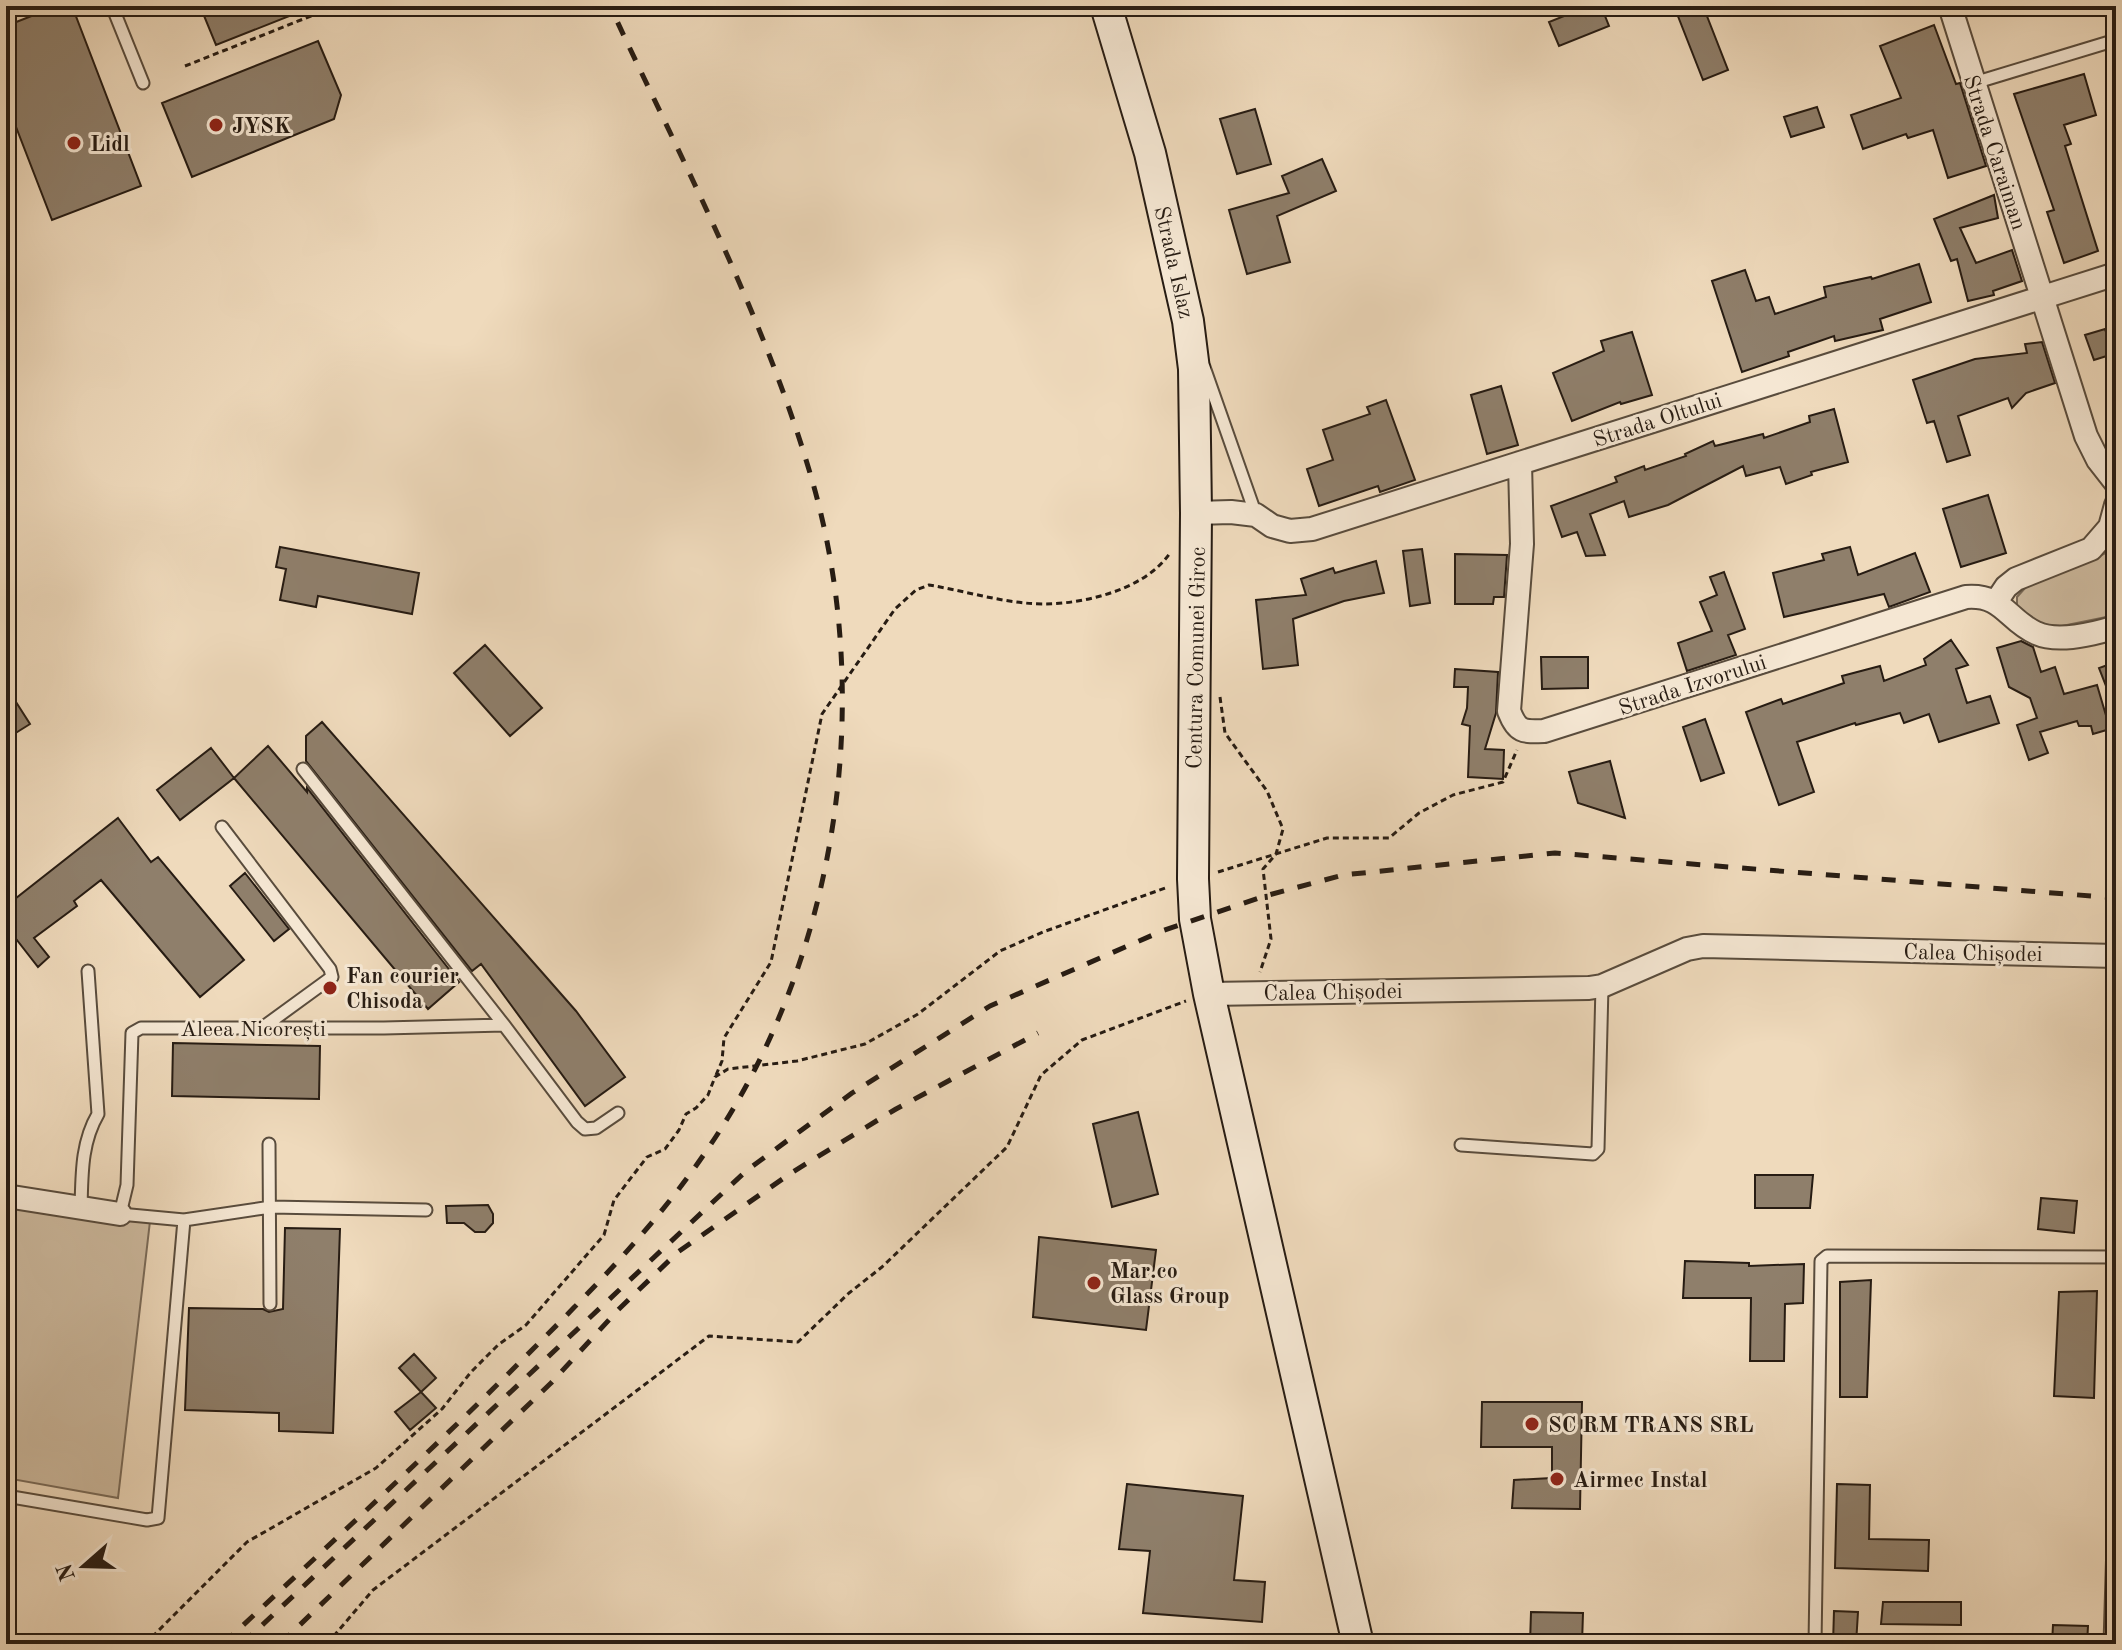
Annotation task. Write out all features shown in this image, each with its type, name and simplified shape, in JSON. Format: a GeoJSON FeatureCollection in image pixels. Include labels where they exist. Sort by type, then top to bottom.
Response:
{"type":"FeatureCollection","features":[{"type":"Feature","properties":{"kind":"main road","name":"Strada Islaz"},"geometry":{"type":"LineString","coordinates":[[1106,6],[1150,153],[1188,321]]}},
{"type":"Feature","properties":{"kind":"main road","name":"Centura Comunei Giroc"},"geometry":{"type":"LineString","coordinates":[[1188,321],[1194,369],[1196,513],[1193,879],[1195,919],[1209,994]]}},
{"type":"Feature","properties":{"kind":"main road"},"geometry":{"type":"LineString","coordinates":[[1209,994],[1358,1644]]}},
{"type":"Feature","properties":{"kind":"street","name":"Strada Caraiman"},"geometry":{"type":"LineString","coordinates":[[1950,6],[2043,297]]}},
{"type":"Feature","properties":{"kind":"street","name":"Strada Oltului"},"geometry":{"type":"LineString","coordinates":[[1196,513],[1256,515],[1272,526],[1290,531],[1312,529],[2116,274]]}},
{"type":"Feature","properties":{"kind":"street"},"geometry":{"type":"LineString","coordinates":[[2043,297],[2086,436],[2098,460],[2116,483]]}},
{"type":"Feature","properties":{"kind":"street"},"geometry":{"type":"LineString","coordinates":[[1520,463],[1522,544],[1509,711],[1514,725],[1525,732]]}},
{"type":"Feature","properties":{"kind":"street"},"geometry":{"type":"LineString","coordinates":[[2116,505],[2110,527],[2091,549],[2016,579],[1996,602],[2038,634],[2057,637],[2116,627]]}},
{"type":"Feature","properties":{"kind":"street","name":"Strada Izvorului"},"geometry":{"type":"LineString","coordinates":[[1525,732],[1544,731],[1966,597],[1982,596],[1996,602]]}},
{"type":"Feature","properties":{"kind":"street","name":"Calea Chișodei"},"geometry":{"type":"LineString","coordinates":[[1209,994],[1602,986],[1687,949],[1703,946],[2116,956]]}},
{"type":"Feature","properties":{"kind":"street"},"geometry":{"type":"LineString","coordinates":[[6,1196],[120,1214]]}},
{"type":"Feature","properties":{"kind":"lane"},"geometry":{"type":"LineString","coordinates":[[112,6],[143,83]]}},
{"type":"Feature","properties":{"kind":"lane"},"geometry":{"type":"LineString","coordinates":[[1974,83],[2116,40]]}},
{"type":"Feature","properties":{"kind":"lane","name":"Strada Islaz"},"geometry":{"type":"LineString","coordinates":[[1188,321],[1256,515]]}},
{"type":"Feature","properties":{"kind":"lane"},"geometry":{"type":"LineString","coordinates":[[303,769],[577,1122],[585,1129],[596,1128],[618,1113]]}},
{"type":"Feature","properties":{"kind":"lane"},"geometry":{"type":"LineString","coordinates":[[222,827],[330,969],[332,977],[262,1028]]}},
{"type":"Feature","properties":{"kind":"lane"},"geometry":{"type":"LineString","coordinates":[[81,1208],[84,1148],[89,1129],[98,1114],[88,971]]}},
{"type":"Feature","properties":{"kind":"lane"},"geometry":{"type":"LineString","coordinates":[[1461,1145],[1593,1154],[1598,1149],[1602,986]]}},
{"type":"Feature","properties":{"kind":"lane","name":"Aleea Nicorești"},"geometry":{"type":"LineString","coordinates":[[120,1214],[127,1185],[132,1033],[141,1028],[504,1025]]}},
{"type":"Feature","properties":{"kind":"lane"},"geometry":{"type":"LineString","coordinates":[[269,1144],[270,1304]]}},
{"type":"Feature","properties":{"kind":"lane"},"geometry":{"type":"LineString","coordinates":[[120,1214],[184,1220],[271,1207],[426,1210]]}},
{"type":"Feature","properties":{"kind":"lane"},"geometry":{"type":"LineString","coordinates":[[6,1496],[147,1520],[158,1518],[184,1220]]}},
{"type":"Feature","properties":{"kind":"lane"},"geometry":{"type":"LineString","coordinates":[[1815,1644],[1821,1261],[1827,1256],[2116,1257]]}},
{"type":"Feature","properties":{"kind":"lane"},"geometry":{"type":"LineString","coordinates":[[2110,1644],[2116,1443]]}},
{"type":"Feature","properties":{"kind":"path"},"geometry":{"type":"LineString","coordinates":[[185,66],[316,14]]}},
{"type":"Feature","properties":{"kind":"path"},"geometry":{"type":"LineString","coordinates":[[145,1644],[247,1542],[376,1468],[442,1409],[471,1372],[498,1345],[526,1325],[604,1235],[614,1200],[647,1157],[665,1149],[686,1114],[708,1095],[722,1061],[724,1038],[771,962],[822,714],[895,609],[916,590],[929,585],[1026,604],[1073,601],[1127,588],[1162,565],[1171,552]]}},
{"type":"Feature","properties":{"kind":"path"},"geometry":{"type":"LineString","coordinates":[[1219,686],[1225,733],[1267,791],[1283,829],[1276,854],[1263,869],[1271,939],[1255,991]]}},
{"type":"Feature","properties":{"kind":"path"},"geometry":{"type":"LineString","coordinates":[[715,1077],[728,1069],[797,1061],[865,1044],[918,1014],[1000,951],[1043,932],[1193,879],[1327,838],[1389,838],[1419,813],[1453,795],[1503,782],[1525,732]]}},
{"type":"Feature","properties":{"kind":"path"},"geometry":{"type":"LineString","coordinates":[[327,1644],[373,1590],[709,1336],[798,1342],[1007,1147],[1041,1075],[1082,1040],[1209,994]]}},
{"type":"Feature","properties":{"kind":"shaded area"},"geometry":{"type":"Polygon","coordinates":[[[2116,540],[2116,615],[2062,626],[2045,625],[2017,612],[2017,597],[2026,587],[2104,554],[2116,540]]]}},
{"type":"Feature","properties":{"kind":"shaded area"},"geometry":{"type":"Polygon","coordinates":[[[6,1201],[150,1221],[118,1498],[6,1478],[6,1201]]]}},
{"type":"Feature","properties":{"kind":"building","name":"Lidl"},"geometry":{"type":"Polygon","coordinates":[[[57,6],[72,6],[141,186],[52,220],[6,101],[6,26],[57,6]]]}},
{"type":"Feature","properties":{"kind":"building"},"geometry":{"type":"Polygon","coordinates":[[[200,6],[312,6],[312,7],[216,45],[200,6]]]}},
{"type":"Feature","properties":{"kind":"building"},"geometry":{"type":"Polygon","coordinates":[[[1589,6],[1601,6],[1609,26],[1559,46],[1549,22],[1589,6]]]}},
{"type":"Feature","properties":{"kind":"building"},"geometry":{"type":"Polygon","coordinates":[[[1674,6],[1703,6],[1728,70],[1703,80],[1674,6]]]}},
{"type":"Feature","properties":{"kind":"building"},"geometry":{"type":"Polygon","coordinates":[[[1934,25],[1956,84],[1960,83],[1986,166],[1948,178],[1933,130],[1908,138],[1906,134],[1863,149],[1851,115],[1901,98],[1880,46],[1934,25]]]}},
{"type":"Feature","properties":{"kind":"building"},"geometry":{"type":"Polygon","coordinates":[[[318,41],[341,95],[334,119],[192,177],[162,103],[318,41]]]}},
{"type":"Feature","properties":{"kind":"building"},"geometry":{"type":"Polygon","coordinates":[[[2084,74],[2096,115],[2064,125],[2071,144],[2065,146],[2098,251],[2064,263],[2047,212],[2054,210],[2014,94],[2084,74]]]}},
{"type":"Feature","properties":{"kind":"building"},"geometry":{"type":"Polygon","coordinates":[[[1817,107],[1824,127],[1791,137],[1784,117],[1817,107]]]}},
{"type":"Feature","properties":{"kind":"building"},"geometry":{"type":"Polygon","coordinates":[[[1255,109],[1271,164],[1237,174],[1220,119],[1255,109]]]}},
{"type":"Feature","properties":{"kind":"building"},"geometry":{"type":"Polygon","coordinates":[[[1322,159],[1336,191],[1277,216],[1290,262],[1247,274],[1229,210],[1289,193],[1282,176],[1322,159]]]}},
{"type":"Feature","properties":{"kind":"building"},"geometry":{"type":"Polygon","coordinates":[[[1994,195],[1998,218],[1960,228],[1976,263],[2012,250],[2022,281],[1993,291],[1994,295],[1968,301],[1957,259],[1951,261],[1934,219],[1994,195]]]}},
{"type":"Feature","properties":{"kind":"building"},"geometry":{"type":"Polygon","coordinates":[[[1919,264],[1931,302],[1880,319],[1883,330],[1835,341],[1834,336],[1742,372],[1712,281],[1745,270],[1756,301],[1769,297],[1775,314],[1826,297],[1824,287],[1872,279],[1919,264]]]}},
{"type":"Feature","properties":{"kind":"building"},"geometry":{"type":"Polygon","coordinates":[[[2105,329],[2113,354],[2094,360],[2085,335],[2105,329]]]}},
{"type":"Feature","properties":{"kind":"building"},"geometry":{"type":"Polygon","coordinates":[[[1632,332],[1652,395],[1620,402],[1572,421],[1553,373],[1604,351],[1601,341],[1632,332]]]}},
{"type":"Feature","properties":{"kind":"building"},"geometry":{"type":"Polygon","coordinates":[[[2042,342],[2055,383],[2026,393],[2012,408],[2008,398],[1958,416],[1970,455],[1947,462],[1934,421],[1927,423],[1913,380],[1975,359],[2027,353],[2025,344],[2042,342]]]}},
{"type":"Feature","properties":{"kind":"building"},"geometry":{"type":"Polygon","coordinates":[[[1501,386],[1518,445],[1487,454],[1471,395],[1501,386]]]}},
{"type":"Feature","properties":{"kind":"building"},"geometry":{"type":"Polygon","coordinates":[[[1386,400],[1415,480],[1380,492],[1378,486],[1319,506],[1307,469],[1333,460],[1323,430],[1370,414],[1367,407],[1386,400]]]}},
{"type":"Feature","properties":{"kind":"building"},"geometry":{"type":"Polygon","coordinates":[[[1834,409],[1848,462],[1811,472],[1812,475],[1786,484],[1780,467],[1746,476],[1743,466],[1668,505],[1629,517],[1624,501],[1590,514],[1605,555],[1586,556],[1577,532],[1562,537],[1551,506],[1617,482],[1615,477],[1644,466],[1645,470],[1686,456],[1713,441],[1715,446],[1763,434],[1764,438],[1810,422],[1809,416],[1834,409]]]}},
{"type":"Feature","properties":{"kind":"building"},"geometry":{"type":"Polygon","coordinates":[[[1988,495],[2006,553],[1961,567],[1943,509],[1988,495]]]}},
{"type":"Feature","properties":{"kind":"building"},"geometry":{"type":"Polygon","coordinates":[[[280,547],[419,573],[412,614],[318,596],[316,607],[280,600],[286,569],[276,567],[280,547]]]}},
{"type":"Feature","properties":{"kind":"building"},"geometry":{"type":"Polygon","coordinates":[[[1850,547],[1858,575],[1915,553],[1930,592],[1889,607],[1884,594],[1784,617],[1773,573],[1824,560],[1822,554],[1850,547]]]}},
{"type":"Feature","properties":{"kind":"building"},"geometry":{"type":"Polygon","coordinates":[[[1422,549],[1430,603],[1410,606],[1403,551],[1422,549]]]}},
{"type":"Feature","properties":{"kind":"building"},"geometry":{"type":"Polygon","coordinates":[[[1455,554],[1507,555],[1504,597],[1494,597],[1493,604],[1455,604],[1455,554]]]}},
{"type":"Feature","properties":{"kind":"building"},"geometry":{"type":"Polygon","coordinates":[[[1376,561],[1384,593],[1344,601],[1293,619],[1298,665],[1263,669],[1256,600],[1306,595],[1301,579],[1333,568],[1335,573],[1376,561]]]}},
{"type":"Feature","properties":{"kind":"building"},"geometry":{"type":"Polygon","coordinates":[[[1724,572],[1745,629],[1728,635],[1736,655],[1687,671],[1678,643],[1712,631],[1700,602],[1717,595],[1710,577],[1724,572]]]}},
{"type":"Feature","properties":{"kind":"building"},"geometry":{"type":"Polygon","coordinates":[[[1951,640],[1968,665],[1956,669],[1967,703],[1990,696],[1999,723],[1939,742],[1929,714],[1904,723],[1900,713],[1855,723],[1797,742],[1814,792],[1779,805],[1746,712],[1781,699],[1783,704],[1844,683],[1842,676],[1880,666],[1884,681],[1926,665],[1924,659],[1951,640]]]}},
{"type":"Feature","properties":{"kind":"building"},"geometry":{"type":"Polygon","coordinates":[[[2021,641],[2033,647],[2041,672],[2055,667],[2064,694],[2097,685],[2110,729],[2093,734],[2091,726],[2079,726],[2077,721],[2040,732],[2048,753],[2029,760],[2017,725],[2037,718],[2030,698],[2009,687],[1997,648],[2021,641]]]}},
{"type":"Feature","properties":{"kind":"building"},"geometry":{"type":"Polygon","coordinates":[[[485,645],[542,708],[510,736],[454,673],[485,645]]]}},
{"type":"Feature","properties":{"kind":"building"},"geometry":{"type":"Polygon","coordinates":[[[1541,657],[1588,657],[1588,688],[1542,689],[1541,657]]]}},
{"type":"Feature","properties":{"kind":"building"},"geometry":{"type":"Polygon","coordinates":[[[2116,662],[2116,709],[2115,709],[2099,668],[2116,662]]]}},
{"type":"Feature","properties":{"kind":"building"},"geometry":{"type":"Polygon","coordinates":[[[1455,669],[1498,672],[1496,713],[1485,749],[1504,750],[1503,779],[1468,777],[1470,726],[1462,724],[1468,687],[1454,687],[1455,669]]]}},
{"type":"Feature","properties":{"kind":"building"},"geometry":{"type":"Polygon","coordinates":[[[16,702],[30,724],[6,739],[6,708],[16,702]]]}},
{"type":"Feature","properties":{"kind":"building"},"geometry":{"type":"Polygon","coordinates":[[[1705,719],[1724,773],[1701,781],[1683,727],[1705,719]]]}},
{"type":"Feature","properties":{"kind":"building"},"geometry":{"type":"Polygon","coordinates":[[[322,722],[576,1011],[625,1077],[585,1106],[481,964],[472,971],[306,761],[306,736],[322,722]]]}},
{"type":"Feature","properties":{"kind":"building"},"geometry":{"type":"Polygon","coordinates":[[[268,746],[307,792],[307,788],[459,982],[428,1009],[234,778],[268,746]]]}},
{"type":"Feature","properties":{"kind":"building"},"geometry":{"type":"Polygon","coordinates":[[[211,748],[234,778],[180,820],[157,790],[211,748]]]}},
{"type":"Feature","properties":{"kind":"building"},"geometry":{"type":"Polygon","coordinates":[[[1610,761],[1625,818],[1578,803],[1569,772],[1610,761]]]}},
{"type":"Feature","properties":{"kind":"building"},"geometry":{"type":"Polygon","coordinates":[[[118,818],[151,862],[158,857],[244,960],[200,997],[101,880],[74,901],[77,906],[34,938],[49,957],[38,967],[6,926],[6,906],[118,818]]]}},
{"type":"Feature","properties":{"kind":"building"},"geometry":{"type":"Polygon","coordinates":[[[245,873],[289,929],[274,941],[230,886],[245,873]]]}},
{"type":"Feature","properties":{"kind":"building"},"geometry":{"type":"Polygon","coordinates":[[[173,1043],[320,1046],[319,1099],[172,1096],[173,1043]]]}},
{"type":"Feature","properties":{"kind":"building"},"geometry":{"type":"Polygon","coordinates":[[[1138,1112],[1158,1194],[1112,1207],[1093,1124],[1138,1112]]]}},
{"type":"Feature","properties":{"kind":"building"},"geometry":{"type":"Polygon","coordinates":[[[1755,1175],[1813,1175],[1810,1208],[1755,1208],[1755,1175]]]}},
{"type":"Feature","properties":{"kind":"building"},"geometry":{"type":"Polygon","coordinates":[[[2041,1198],[2077,1201],[2074,1233],[2038,1229],[2041,1198]]]}},
{"type":"Feature","properties":{"kind":"building"},"geometry":{"type":"Polygon","coordinates":[[[488,1205],[493,1214],[493,1223],[485,1232],[475,1232],[464,1223],[447,1223],[446,1206],[488,1205]]]}},
{"type":"Feature","properties":{"kind":"building"},"geometry":{"type":"Polygon","coordinates":[[[285,1228],[340,1229],[333,1433],[279,1431],[279,1413],[185,1410],[189,1308],[263,1309],[269,1312],[283,1309],[285,1228]]]}},
{"type":"Feature","properties":{"kind":"building","name":"Mar.co Glass Group"},"geometry":{"type":"Polygon","coordinates":[[[1039,1237],[1156,1250],[1146,1330],[1033,1317],[1039,1237]]]}},
{"type":"Feature","properties":{"kind":"building"},"geometry":{"type":"Polygon","coordinates":[[[1685,1261],[1749,1263],[1749,1266],[1804,1264],[1803,1303],[1785,1304],[1784,1361],[1750,1361],[1751,1298],[1683,1298],[1685,1261]]]}},
{"type":"Feature","properties":{"kind":"building"},"geometry":{"type":"Polygon","coordinates":[[[1871,1280],[1867,1397],[1840,1397],[1840,1282],[1871,1280]]]}},
{"type":"Feature","properties":{"kind":"building"},"geometry":{"type":"Polygon","coordinates":[[[2097,1291],[2094,1398],[2054,1396],[2059,1292],[2097,1291]]]}},
{"type":"Feature","properties":{"kind":"building"},"geometry":{"type":"Polygon","coordinates":[[[414,1354],[436,1378],[421,1392],[399,1368],[414,1354]]]}},
{"type":"Feature","properties":{"kind":"building"},"geometry":{"type":"Polygon","coordinates":[[[421,1392],[436,1408],[410,1430],[395,1412],[421,1392]]]}},
{"type":"Feature","properties":{"kind":"building","name":"SC RM TRANS SRL"},"geometry":{"type":"Polygon","coordinates":[[[1482,1402],[1582,1402],[1580,1509],[1512,1508],[1514,1480],[1552,1478],[1552,1447],[1481,1447],[1482,1402]]]}},
{"type":"Feature","properties":{"kind":"building"},"geometry":{"type":"Polygon","coordinates":[[[1127,1484],[1243,1496],[1234,1580],[1265,1582],[1262,1622],[1143,1613],[1150,1551],[1119,1549],[1127,1484]]]}},
{"type":"Feature","properties":{"kind":"building"},"geometry":{"type":"Polygon","coordinates":[[[1837,1484],[1870,1485],[1869,1539],[1929,1540],[1928,1571],[1835,1568],[1837,1484]]]}},
{"type":"Feature","properties":{"kind":"building"},"geometry":{"type":"Polygon","coordinates":[[[1883,1602],[1961,1602],[1961,1625],[1881,1624],[1883,1602]]]}},
{"type":"Feature","properties":{"kind":"building"},"geometry":{"type":"Polygon","coordinates":[[[1834,1611],[1858,1612],[1856,1644],[1833,1644],[1834,1611]]]}},
{"type":"Feature","properties":{"kind":"building"},"geometry":{"type":"Polygon","coordinates":[[[1531,1612],[1583,1613],[1582,1644],[1530,1644],[1531,1612]]]}},
{"type":"Feature","properties":{"kind":"building"},"geometry":{"type":"Polygon","coordinates":[[[2053,1625],[2088,1626],[2087,1644],[2052,1644],[2053,1625]]]}},
{"type":"Feature","properties":{"kind":"railway"},"geometry":{"type":"LineString","coordinates":[[223,1644],[515,1367],[593,1288],[667,1204],[711,1144],[755,1069],[790,989],[816,906],[834,819],[842,732],[841,644],[830,557],[810,473],[768,353],[719,236],[610,6]]}},
{"type":"Feature","properties":{"kind":"railway"},"geometry":{"type":"LineString","coordinates":[[242,1644],[746,1171],[852,1093],[990,1006],[1162,931],[1265,896],[1343,875],[1555,853],[2116,898]]}},
{"type":"Feature","properties":{"kind":"railway"},"geometry":{"type":"LineString","coordinates":[[280,1644],[551,1383],[618,1310],[678,1252],[791,1173],[896,1109],[1038,1033]]}},
{"type":"Feature","properties":{"kind":"place","name":"JYSK"},"geometry":{"type":"Point","coordinates":[216,125]}},
{"type":"Feature","properties":{"kind":"place","name":"Lidl"},"geometry":{"type":"Point","coordinates":[74,143]}},
{"type":"Feature","properties":{"kind":"place","name":"Fan courier Chisoda"},"geometry":{"type":"Point","coordinates":[330,988]}},
{"type":"Feature","properties":{"kind":"place","name":"Mar.co Glass Group"},"geometry":{"type":"Point","coordinates":[1094,1283]}},
{"type":"Feature","properties":{"kind":"place","name":"SC RM TRANS SRL"},"geometry":{"type":"Point","coordinates":[1532,1424]}},
{"type":"Feature","properties":{"kind":"place","name":"Airmec Instal"},"geometry":{"type":"Point","coordinates":[1557,1479]}}]}
